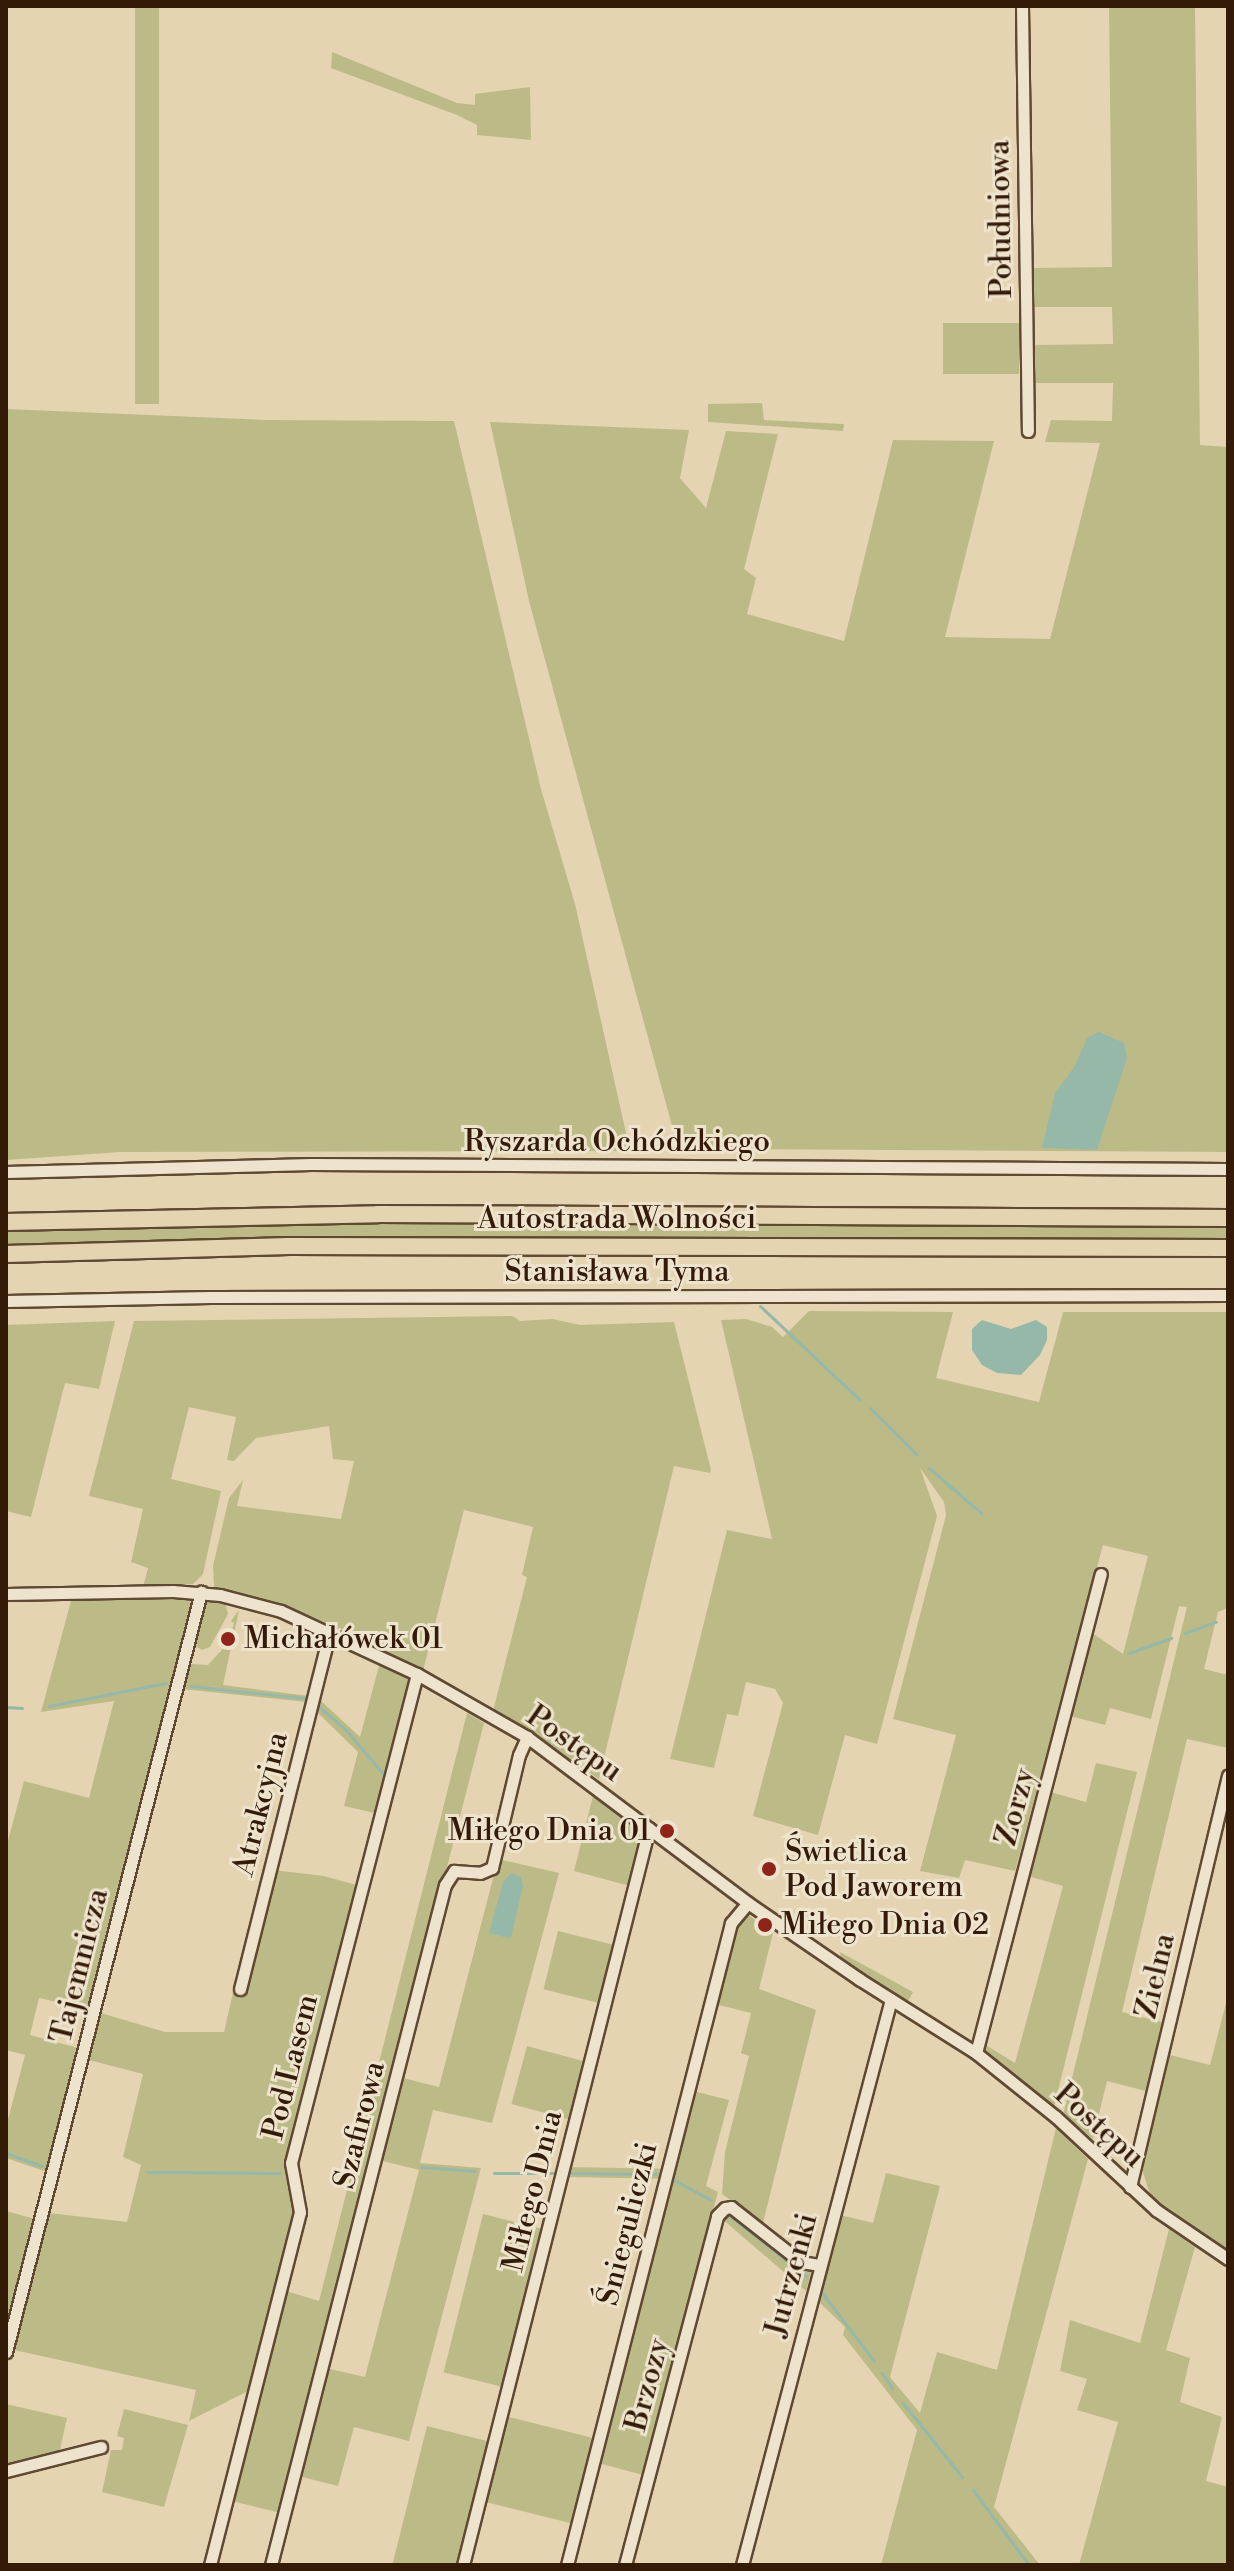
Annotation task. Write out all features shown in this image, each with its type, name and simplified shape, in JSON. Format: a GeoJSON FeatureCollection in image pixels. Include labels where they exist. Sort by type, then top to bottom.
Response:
{"type":"FeatureCollection","features":[{"type":"Feature","properties":{"kind":"highway","name":"Autostrada Wolności"},"geometry":{"type":"LineString","coordinates":[[6,1222],[363,1214],[1228,1218]]}},
{"type":"Feature","properties":{"kind":"highway","name":"Autostrada Wolności"},"geometry":{"type":"LineString","coordinates":[[6,1254],[289,1246],[1228,1248]]}},
{"type":"Feature","properties":{"kind":"street","name":"Południowa"},"geometry":{"type":"LineString","coordinates":[[1022,6],[1028,431]]}},
{"type":"Feature","properties":{"kind":"street","name":"Ryszarda Ochódzkiego"},"geometry":{"type":"LineString","coordinates":[[6,1172],[311,1164],[1228,1169]]}},
{"type":"Feature","properties":{"kind":"street","name":"Stanisława Tyma"},"geometry":{"type":"LineString","coordinates":[[6,1301],[247,1297],[1228,1295]]}},
{"type":"Feature","properties":{"kind":"street","name":"Zorzy"},"geometry":{"type":"LineString","coordinates":[[976,2053],[1101,1574]]}},
{"type":"Feature","properties":{"kind":"street","name":"Postępu"},"geometry":{"type":"LineString","coordinates":[[6,1594],[201,1592],[281,1611],[417,1674],[527,1737],[748,1903],[976,2053],[1056,2117],[1130,2187],[1185,2231],[1228,2259]]}},
{"type":"Feature","properties":{"kind":"street","name":"Tajemnicza"},"geometry":{"type":"LineString","coordinates":[[6,2352],[201,1592]]}},
{"type":"Feature","properties":{"kind":"street","name":"Atrakcyjna"},"geometry":{"type":"LineString","coordinates":[[240,1989],[330,1632]]}},
{"type":"Feature","properties":{"kind":"street","name":"Pod Lasem"},"geometry":{"type":"LineString","coordinates":[[210,2565],[300,2212],[291,2163],[417,1674]]}},
{"type":"Feature","properties":{"kind":"street","name":"Szafirowa"},"geometry":{"type":"LineString","coordinates":[[271,2565],[445,1885],[454,1871],[480,1873],[492,1868],[519,1755],[527,1737]]}},
{"type":"Feature","properties":{"kind":"street","name":"Zielna"},"geometry":{"type":"LineString","coordinates":[[1130,2187],[1228,1775]]}},
{"type":"Feature","properties":{"kind":"street","name":"Miłego Dnia"},"geometry":{"type":"LineString","coordinates":[[463,2565],[649,1828]]}},
{"type":"Feature","properties":{"kind":"street","name":"Śnieguliczki"},"geometry":{"type":"LineString","coordinates":[[567,2565],[731,1923],[748,1903]]}},
{"type":"Feature","properties":{"kind":"street","name":"Jutrzenki"},"geometry":{"type":"LineString","coordinates":[[742,2565],[891,1999]]}},
{"type":"Feature","properties":{"kind":"street","name":"Brzozy"},"geometry":{"type":"LineString","coordinates":[[625,2565],[717,2216],[725,2208],[731,2207],[801,2262],[819,2265]]}},
{"type":"Feature","properties":{"kind":"street"},"geometry":{"type":"LineString","coordinates":[[6,2471],[101,2447]]}},
{"type":"Feature","properties":{"kind":"shaded area"},"geometry":{"type":"Polygon","coordinates":[[[135,6],[159,6],[159,404],[135,404],[135,6]]]}},
{"type":"Feature","properties":{"kind":"shaded area"},"geometry":{"type":"Polygon","coordinates":[[[1109,6],[1195,6],[1200,445],[1228,447],[1228,1152],[713,1149],[677,1144],[529,601],[490,422],[689,430],[680,478],[706,508],[726,431],[778,434],[744,569],[756,578],[747,614],[844,641],[893,440],[994,441],[945,637],[1050,639],[1100,443],[1045,442],[1051,420],[1112,421],[1113,383],[1034,383],[1035,345],[1113,344],[1112,307],[1034,307],[1034,268],[1112,267],[1109,6]]]}},
{"type":"Feature","properties":{"kind":"shaded area"},"geometry":{"type":"Polygon","coordinates":[[[332,52],[457,103],[475,105],[475,94],[530,87],[531,140],[477,135],[477,125],[457,115],[331,68],[332,52]]]}},
{"type":"Feature","properties":{"kind":"shaded area"},"geometry":{"type":"Polygon","coordinates":[[[943,323],[1019,323],[1019,374],[943,374],[943,323]]]}},
{"type":"Feature","properties":{"kind":"shaded area"},"geometry":{"type":"Polygon","coordinates":[[[762,403],[764,420],[844,424],[843,431],[708,422],[708,404],[762,403]]]}},
{"type":"Feature","properties":{"kind":"shaded area"},"geometry":{"type":"Polygon","coordinates":[[[6,409],[267,420],[454,421],[541,789],[575,904],[630,1151],[121,1152],[6,1160],[6,409]]]}},
{"type":"Feature","properties":{"kind":"shaded area"},"geometry":{"type":"Polygon","coordinates":[[[1099,1032],[1124,1043],[1127,1058],[1097,1150],[1042,1148],[1055,1093],[1075,1066],[1087,1038],[1099,1032]]]}},
{"type":"Feature","properties":{"kind":"shaded area"},"geometry":{"type":"Polygon","coordinates":[[[342,1222],[1228,1225],[1228,1242],[253,1239],[6,1247],[6,1229],[342,1222]]]}},
{"type":"Feature","properties":{"kind":"shaded area"},"geometry":{"type":"Polygon","coordinates":[[[809,1311],[953,1312],[936,1378],[1039,1402],[1063,1312],[1228,1312],[1228,1608],[1218,1612],[1204,1669],[1228,1675],[1228,1748],[1187,1739],[1122,2012],[1162,2022],[1146,2091],[1107,2081],[1093,2139],[1063,2115],[1187,1607],[1179,1606],[1151,1719],[1110,1708],[1105,1725],[1070,1716],[1092,1633],[1123,1654],[1148,1556],[1103,1545],[1015,1871],[965,1860],[959,1878],[920,1871],[956,1735],[893,1719],[946,1515],[944,1502],[920,1468],[937,1516],[877,1744],[845,1735],[818,1835],[753,1816],[783,1703],[775,1689],[746,1682],[738,1716],[727,1714],[714,1768],[670,1759],[727,1530],[772,1539],[721,1320],[746,1319],[772,1327],[783,1337],[809,1311]]]}},
{"type":"Feature","properties":{"kind":"shaded area"},"geometry":{"type":"Polygon","coordinates":[[[513,1316],[520,1321],[553,1319],[580,1325],[674,1322],[711,1470],[710,1473],[674,1466],[599,1779],[493,1711],[527,1577],[522,1575],[533,1527],[464,1510],[423,1671],[339,1628],[295,1610],[214,1587],[213,1566],[229,1498],[243,1480],[237,1506],[341,1519],[354,1461],[333,1459],[329,1426],[256,1438],[234,1461],[227,1460],[236,1417],[189,1407],[171,1479],[221,1491],[203,1574],[193,1584],[143,1587],[148,1568],[131,1562],[143,1509],[89,1496],[134,1321],[513,1316]]]}},
{"type":"Feature","properties":{"kind":"shaded area"},"geometry":{"type":"Polygon","coordinates":[[[982,1320],[1011,1329],[1036,1320],[1047,1327],[1047,1340],[1040,1355],[1021,1375],[997,1373],[982,1365],[972,1350],[972,1329],[982,1320]]]}},
{"type":"Feature","properties":{"kind":"shaded area"},"geometry":{"type":"Polygon","coordinates":[[[115,1321],[99,1389],[65,1383],[31,1517],[6,1511],[6,1325],[115,1321]]]}},
{"type":"Feature","properties":{"kind":"shaded area"},"geometry":{"type":"Polygon","coordinates":[[[181,1597],[191,1602],[88,2009],[39,1998],[30,2035],[78,2048],[47,2172],[6,2158],[6,2127],[25,2055],[6,2050],[6,1848],[24,1781],[89,1798],[114,1701],[41,1712],[71,1601],[181,1597]]]}},
{"type":"Feature","properties":{"kind":"shaded area"},"geometry":{"type":"Polygon","coordinates":[[[225,1602],[228,1614],[210,1647],[202,1650],[194,1645],[203,1603],[225,1602]]]}},
{"type":"Feature","properties":{"kind":"shaded area"},"geometry":{"type":"Polygon","coordinates":[[[239,1610],[223,1685],[309,1696],[307,1702],[182,1689],[190,1664],[208,1665],[228,1643],[234,1623],[231,1621],[239,1610]]]}},
{"type":"Feature","properties":{"kind":"shaded area"},"geometry":{"type":"Polygon","coordinates":[[[380,1662],[413,1679],[379,1814],[344,1806],[358,1752],[315,1710],[318,1698],[360,1737],[380,1662]]]}},
{"type":"Feature","properties":{"kind":"shaded area"},"geometry":{"type":"Polygon","coordinates":[[[467,1713],[484,1723],[281,2513],[232,2501],[286,2291],[319,2301],[467,1713]]]}},
{"type":"Feature","properties":{"kind":"shaded area"},"geometry":{"type":"Polygon","coordinates":[[[1096,1763],[1137,1772],[1054,2107],[982,2051],[984,2044],[1015,2063],[1063,1886],[1028,1876],[1050,1792],[1086,1802],[1096,1763]]]}},
{"type":"Feature","properties":{"kind":"shaded area"},"geometry":{"type":"Polygon","coordinates":[[[593,1796],[644,1834],[630,1886],[574,1871],[593,1796]]]}},
{"type":"Feature","properties":{"kind":"shaded area"},"geometry":{"type":"Polygon","coordinates":[[[498,1859],[559,1873],[492,2123],[433,2110],[420,2163],[481,2168],[409,2441],[354,2427],[338,2486],[298,2476],[326,2368],[365,2377],[419,2170],[379,2160],[399,2077],[439,2087],[498,1859]]]}},
{"type":"Feature","properties":{"kind":"shaded area"},"geometry":{"type":"Polygon","coordinates":[[[273,1870],[324,1876],[360,1886],[286,2168],[287,2181],[297,2200],[297,2212],[250,2390],[189,2421],[196,2390],[14,2350],[49,2213],[127,2222],[141,2165],[123,2157],[143,2074],[89,2060],[101,2013],[165,2032],[224,2032],[233,1993],[241,1996],[273,1870]]]}},
{"type":"Feature","properties":{"kind":"shaded area"},"geometry":{"type":"Polygon","coordinates":[[[511,1873],[521,1877],[523,1886],[511,1937],[508,1938],[489,1933],[503,1882],[511,1873]]]}},
{"type":"Feature","properties":{"kind":"shaded area"},"geometry":{"type":"Polygon","coordinates":[[[747,1914],[773,1933],[759,1989],[816,2010],[763,2223],[722,2194],[725,2152],[749,2056],[741,2053],[751,2013],[715,2004],[738,1917],[747,1914]]]}},
{"type":"Feature","properties":{"kind":"shaded area"},"geometry":{"type":"Polygon","coordinates":[[[558,1931],[615,1945],[601,2003],[543,1989],[558,1931]]]}},
{"type":"Feature","properties":{"kind":"shaded area"},"geometry":{"type":"Polygon","coordinates":[[[840,1952],[913,1992],[907,2003],[841,1961],[840,1952]]]}},
{"type":"Feature","properties":{"kind":"shaded area"},"geometry":{"type":"Polygon","coordinates":[[[1228,1995],[1228,2252],[1151,2198],[1142,2169],[1170,2055],[1210,2065],[1228,1995]]]}},
{"type":"Feature","properties":{"kind":"shaded area"},"geometry":{"type":"Polygon","coordinates":[[[527,2046],[585,2062],[569,2119],[511,2104],[527,2046]]]}},
{"type":"Feature","properties":{"kind":"shaded area"},"geometry":{"type":"Polygon","coordinates":[[[693,2091],[729,2100],[706,2186],[718,2192],[643,2475],[598,2463],[693,2091]]]}},
{"type":"Feature","properties":{"kind":"shaded area"},"geometry":{"type":"Polygon","coordinates":[[[1056,2128],[1088,2159],[994,2507],[1040,2565],[881,2565],[917,2430],[843,2335],[845,2327],[818,2301],[840,2215],[873,2223],[886,2173],[940,2186],[890,2377],[920,2413],[937,2352],[997,2370],[1056,2128]]]}},
{"type":"Feature","properties":{"kind":"shaded area"},"geometry":{"type":"Polygon","coordinates":[[[568,2167],[662,2169],[662,2179],[568,2177],[568,2167]]]}},
{"type":"Feature","properties":{"kind":"shaded area"},"geometry":{"type":"Polygon","coordinates":[[[6,2211],[35,2219],[6,2330],[6,2211]]]}},
{"type":"Feature","properties":{"kind":"shaded area"},"geometry":{"type":"Polygon","coordinates":[[[483,2214],[542,2229],[503,2387],[444,2372],[483,2214]]]}},
{"type":"Feature","properties":{"kind":"shaded area"},"geometry":{"type":"Polygon","coordinates":[[[734,2214],[811,2272],[806,2291],[722,2219],[734,2214]]]}},
{"type":"Feature","properties":{"kind":"shaded area"},"geometry":{"type":"Polygon","coordinates":[[[1169,2229],[1195,2247],[1166,2350],[1190,2358],[1180,2402],[1222,2417],[1206,2481],[1228,2487],[1228,2565],[1079,2565],[1118,2422],[1077,2410],[1087,2379],[1060,2371],[1070,2320],[1140,2343],[1169,2229]]]}},
{"type":"Feature","properties":{"kind":"shaded area"},"geometry":{"type":"Polygon","coordinates":[[[6,2404],[67,2418],[59,2454],[6,2468],[6,2404]]]}},
{"type":"Feature","properties":{"kind":"shaded area"},"geometry":{"type":"Polygon","coordinates":[[[124,2409],[188,2425],[164,2507],[102,2492],[111,2450],[122,2450],[124,2438],[117,2436],[124,2409]]]}},
{"type":"Feature","properties":{"kind":"shaded area"},"geometry":{"type":"Polygon","coordinates":[[[505,2416],[595,2438],[574,2524],[484,2501],[505,2416]]]}},
{"type":"Feature","properties":{"kind":"shaded area"},"geometry":{"type":"Polygon","coordinates":[[[427,2426],[488,2441],[457,2565],[392,2565],[427,2426]]]}},
{"type":"Feature","properties":{"kind":"waterway"},"geometry":{"type":"LineString","coordinates":[[760,1306],[859,1399]]}},
{"type":"Feature","properties":{"kind":"waterway"},"geometry":{"type":"LineString","coordinates":[[870,1408],[917,1455]]}},
{"type":"Feature","properties":{"kind":"waterway"},"geometry":{"type":"LineString","coordinates":[[929,1468],[981,1513]]}},
{"type":"Feature","properties":{"kind":"waterway"},"geometry":{"type":"LineString","coordinates":[[1185,1633],[1216,1622]]}},
{"type":"Feature","properties":{"kind":"waterway"},"geometry":{"type":"LineString","coordinates":[[1129,1653],[1171,1638]]}},
{"type":"Feature","properties":{"kind":"waterway"},"geometry":{"type":"LineString","coordinates":[[49,1706],[166,1683]]}},
{"type":"Feature","properties":{"kind":"waterway"},"geometry":{"type":"LineString","coordinates":[[190,1686],[305,1698]]}},
{"type":"Feature","properties":{"kind":"waterway"},"geometry":{"type":"LineString","coordinates":[[317,1705],[346,1730],[385,1776]]}},
{"type":"Feature","properties":{"kind":"waterway"},"geometry":{"type":"LineString","coordinates":[[6,1707],[22,1708]]}},
{"type":"Feature","properties":{"kind":"waterway"},"geometry":{"type":"LineString","coordinates":[[6,2153],[42,2166]]}},
{"type":"Feature","properties":{"kind":"waterway"},"geometry":{"type":"LineString","coordinates":[[421,2167],[475,2171]]}},
{"type":"Feature","properties":{"kind":"waterway"},"geometry":{"type":"LineString","coordinates":[[148,2172],[280,2173]]}},
{"type":"Feature","properties":{"kind":"waterway"},"geometry":{"type":"LineString","coordinates":[[494,2173],[553,2173]]}},
{"type":"Feature","properties":{"kind":"waterway"},"geometry":{"type":"LineString","coordinates":[[568,2173],[656,2174]]}},
{"type":"Feature","properties":{"kind":"waterway"},"geometry":{"type":"LineString","coordinates":[[674,2180],[711,2200]]}},
{"type":"Feature","properties":{"kind":"waterway"},"geometry":{"type":"LineString","coordinates":[[730,2216],[806,2276]]}},
{"type":"Feature","properties":{"kind":"waterway"},"geometry":{"type":"LineString","coordinates":[[823,2294],[874,2361]]}},
{"type":"Feature","properties":{"kind":"waterway"},"geometry":{"type":"LineString","coordinates":[[882,2373],[892,2388]]}},
{"type":"Feature","properties":{"kind":"waterway"},"geometry":{"type":"LineString","coordinates":[[903,2403],[962,2477]]}},
{"type":"Feature","properties":{"kind":"waterway"},"geometry":{"type":"LineString","coordinates":[[973,2490],[1029,2565]]}},
{"type":"Feature","properties":{"kind":"place","name":"Michałówek 01"},"geometry":{"type":"Point","coordinates":[228,1639]}},
{"type":"Feature","properties":{"kind":"place","name":"Miłego Dnia 01"},"geometry":{"type":"Point","coordinates":[667,1831]}},
{"type":"Feature","properties":{"kind":"place","name":"Świetlica Pod Jaworem"},"geometry":{"type":"Point","coordinates":[769,1869]}},
{"type":"Feature","properties":{"kind":"place","name":"Miłego Dnia 02"},"geometry":{"type":"Point","coordinates":[765,1925]}}]}
